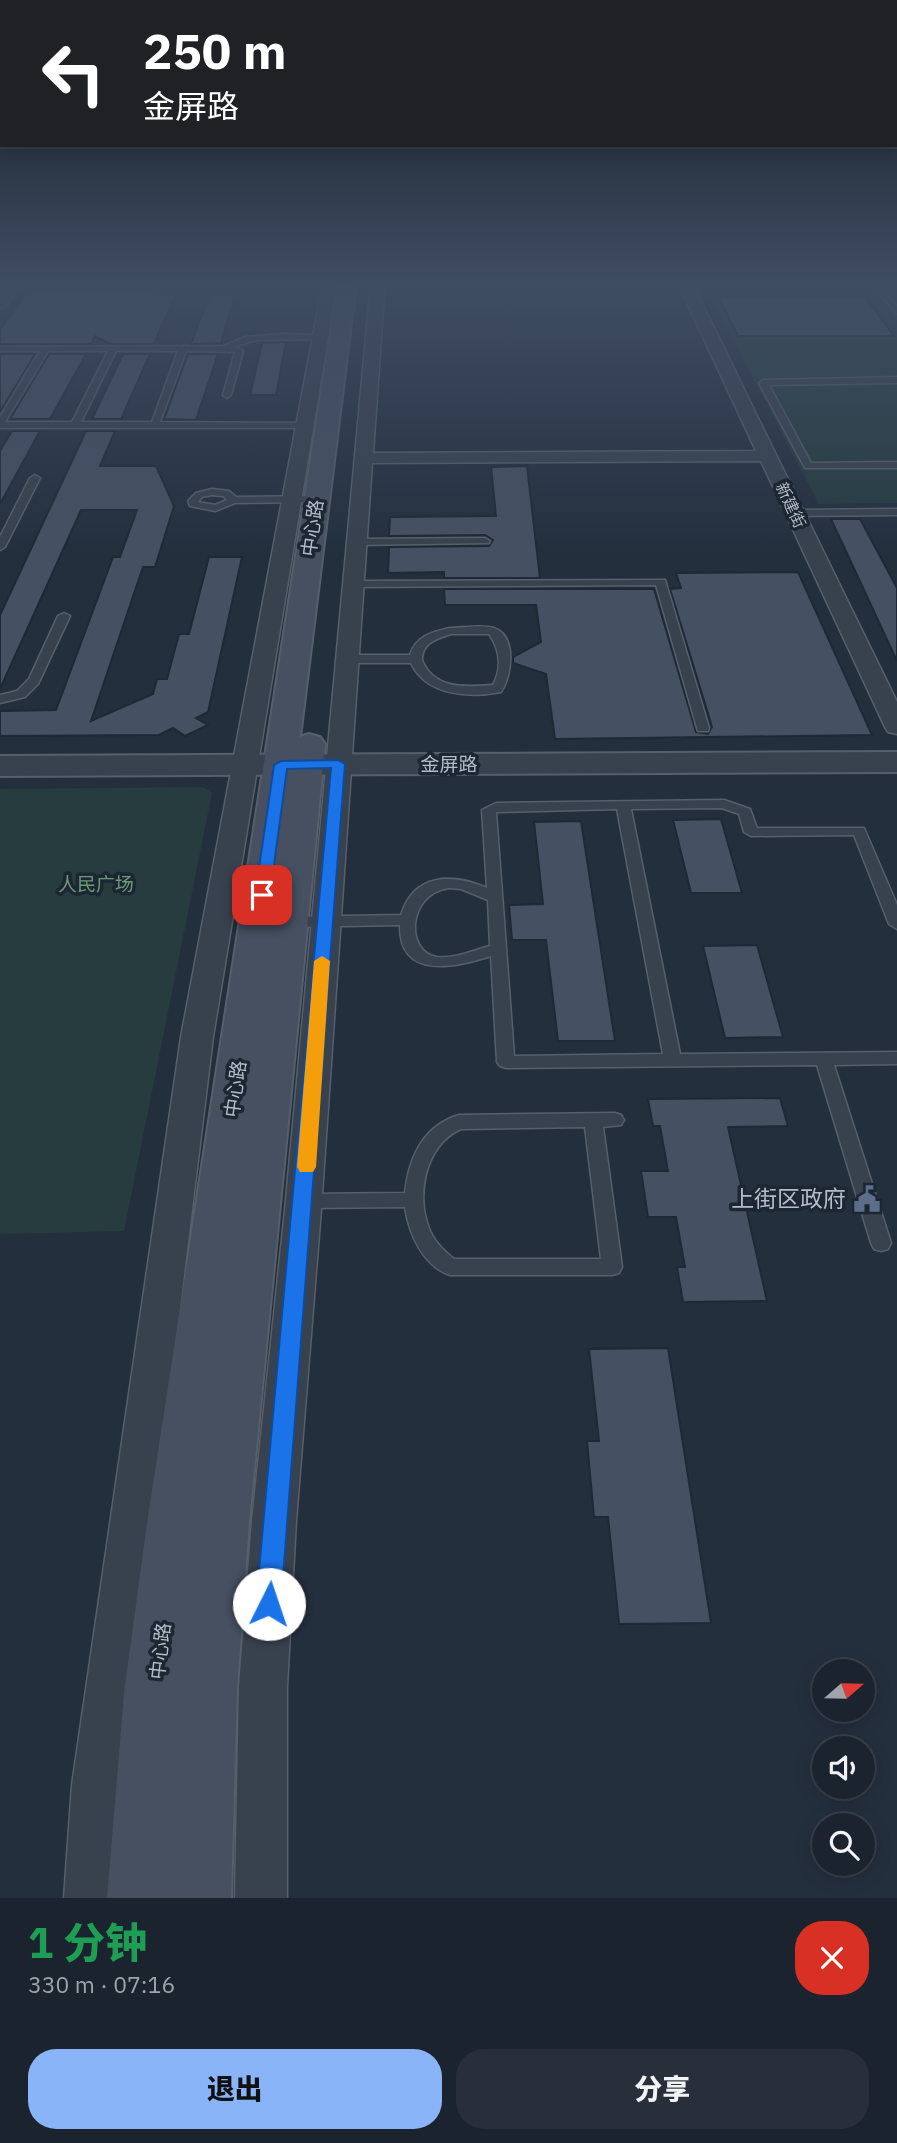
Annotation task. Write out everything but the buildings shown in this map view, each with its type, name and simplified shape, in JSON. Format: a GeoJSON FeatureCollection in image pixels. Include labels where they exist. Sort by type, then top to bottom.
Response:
{"type":"FeatureCollection","features":[{"type":"Feature","properties":{"kind":"main road","name":"中心路"},"geometry":{"type":"LineString","coordinates":[[197,1898],[206,1690],[220,1535],[307,922],[293,765],[304,499],[329,372]]}},
{"type":"Feature","properties":{"kind":"main road","name":"中心路"},"geometry":{"type":"LineString","coordinates":[[141,1898],[155,1693],[175,1523],[293,765],[349,372]]}},
{"type":"Feature","properties":{"kind":"street"},"geometry":{"type":"LineString","coordinates":[[304,499],[305,426],[314,372]]}},
{"type":"Feature","properties":{"kind":"street"},"geometry":{"type":"LineString","coordinates":[[90,1898],[97,1785],[197,1037],[293,765],[346,659],[370,372]]}},
{"type":"Feature","properties":{"kind":"street","name":"新建街"},"geometry":{"type":"LineString","coordinates":[[727,372],[897,727]]}},
{"type":"Feature","properties":{"kind":"street"},"geometry":{"type":"LineString","coordinates":[[362,458],[768,457]]}},
{"type":"Feature","properties":{"kind":"street","name":"金屏路"},"geometry":{"type":"LineString","coordinates":[[0,766],[897,762]]}},
{"type":"Feature","properties":{"kind":"street"},"geometry":{"type":"LineString","coordinates":[[261,1898],[263,1687],[274,1521],[304,1201],[307,922]]}},
{"type":"Feature","properties":{"kind":"lane"},"geometry":{"type":"LineString","coordinates":[[0,425],[32,372]]}},
{"type":"Feature","properties":{"kind":"lane"},"geometry":{"type":"LineString","coordinates":[[75,425],[102,372]]}},
{"type":"Feature","properties":{"kind":"lane"},"geometry":{"type":"LineString","coordinates":[[155,425],[175,372]]}},
{"type":"Feature","properties":{"kind":"lane"},"geometry":{"type":"LineString","coordinates":[[227,394],[233,372]]}},
{"type":"Feature","properties":{"kind":"lane"},"geometry":{"type":"LineString","coordinates":[[897,380],[763,383],[808,466],[897,465]]}},
{"type":"Feature","properties":{"kind":"lane"},"geometry":{"type":"LineString","coordinates":[[0,425],[305,426]]}},
{"type":"Feature","properties":{"kind":"lane"},"geometry":{"type":"LineString","coordinates":[[0,547],[35,478]]}},
{"type":"Feature","properties":{"kind":"lane"},"geometry":{"type":"LineString","coordinates":[[233,499],[304,499]]}},
{"type":"Feature","properties":{"kind":"lane"},"geometry":{"type":"LineString","coordinates":[[794,513],[897,512]]}},
{"type":"Feature","properties":{"kind":"lane"},"geometry":{"type":"LineString","coordinates":[[355,542],[485,541]]}},
{"type":"Feature","properties":{"kind":"lane"},"geometry":{"type":"LineString","coordinates":[[352,584],[661,582],[703,727]]}},
{"type":"Feature","properties":{"kind":"lane"},"geometry":{"type":"LineString","coordinates":[[0,699],[21,694],[34,681],[64,616]]}},
{"type":"Feature","properties":{"kind":"lane"},"geometry":{"type":"LineString","coordinates":[[450,631],[492,631],[500,640],[505,659],[505,678],[497,689],[452,689],[433,682],[416,659],[421,644],[431,637],[450,631]]}},
{"type":"Feature","properties":{"kind":"lane"},"geometry":{"type":"LineString","coordinates":[[346,659],[416,659]]}},
{"type":"Feature","properties":{"kind":"lane"},"geometry":{"type":"LineString","coordinates":[[897,924],[859,831],[751,832],[745,812],[724,804],[500,806],[488,810],[506,1062],[897,1058]]}},
{"type":"Feature","properties":{"kind":"lane"},"geometry":{"type":"LineString","coordinates":[[623,805],[673,1060]]}},
{"type":"Feature","properties":{"kind":"lane"},"geometry":{"type":"LineString","coordinates":[[495,898],[455,883],[438,883],[429,886],[415,897],[407,920],[413,946],[424,959],[458,960],[498,948]]}},
{"type":"Feature","properties":{"kind":"lane"},"geometry":{"type":"LineString","coordinates":[[307,922],[407,920]]}},
{"type":"Feature","properties":{"kind":"lane"},"geometry":{"type":"LineString","coordinates":[[824,1059],[881,1243]]}},
{"type":"Feature","properties":{"kind":"lane"},"geometry":{"type":"LineString","coordinates":[[593,1120],[612,1267],[450,1268],[436,1258],[418,1224],[415,1200],[420,1160],[438,1131],[449,1124],[459,1122],[593,1120],[615,1120]]}},
{"type":"Feature","properties":{"kind":"lane"},"geometry":{"type":"LineString","coordinates":[[304,1201],[415,1200]]}},
{"type":"Feature","properties":{"kind":"green space"},"geometry":{"type":"Polygon","coordinates":[[[749,372],[897,372],[897,503],[819,504],[749,372]]]}},
{"type":"Feature","properties":{"kind":"green space","name":"人民广场"},"geometry":{"type":"Polygon","coordinates":[[[203,787],[212,793],[124,1231],[0,1234],[0,789],[203,787]]]}},
{"type":"Feature","properties":{"kind":"slow traffic"},"geometry":{"type":"LineString","coordinates":[[306,1167],[322,961]]}},
{"type":"Feature","properties":{"kind":"place","name":"上街区政府"},"geometry":{"type":"Point","coordinates":[867,1199]}},
{"type":"Feature","properties":{"kind":"route"},"geometry":{"type":"LineString","coordinates":[[262,895],[281,765],[338,764],[269,1604]]}}]}
